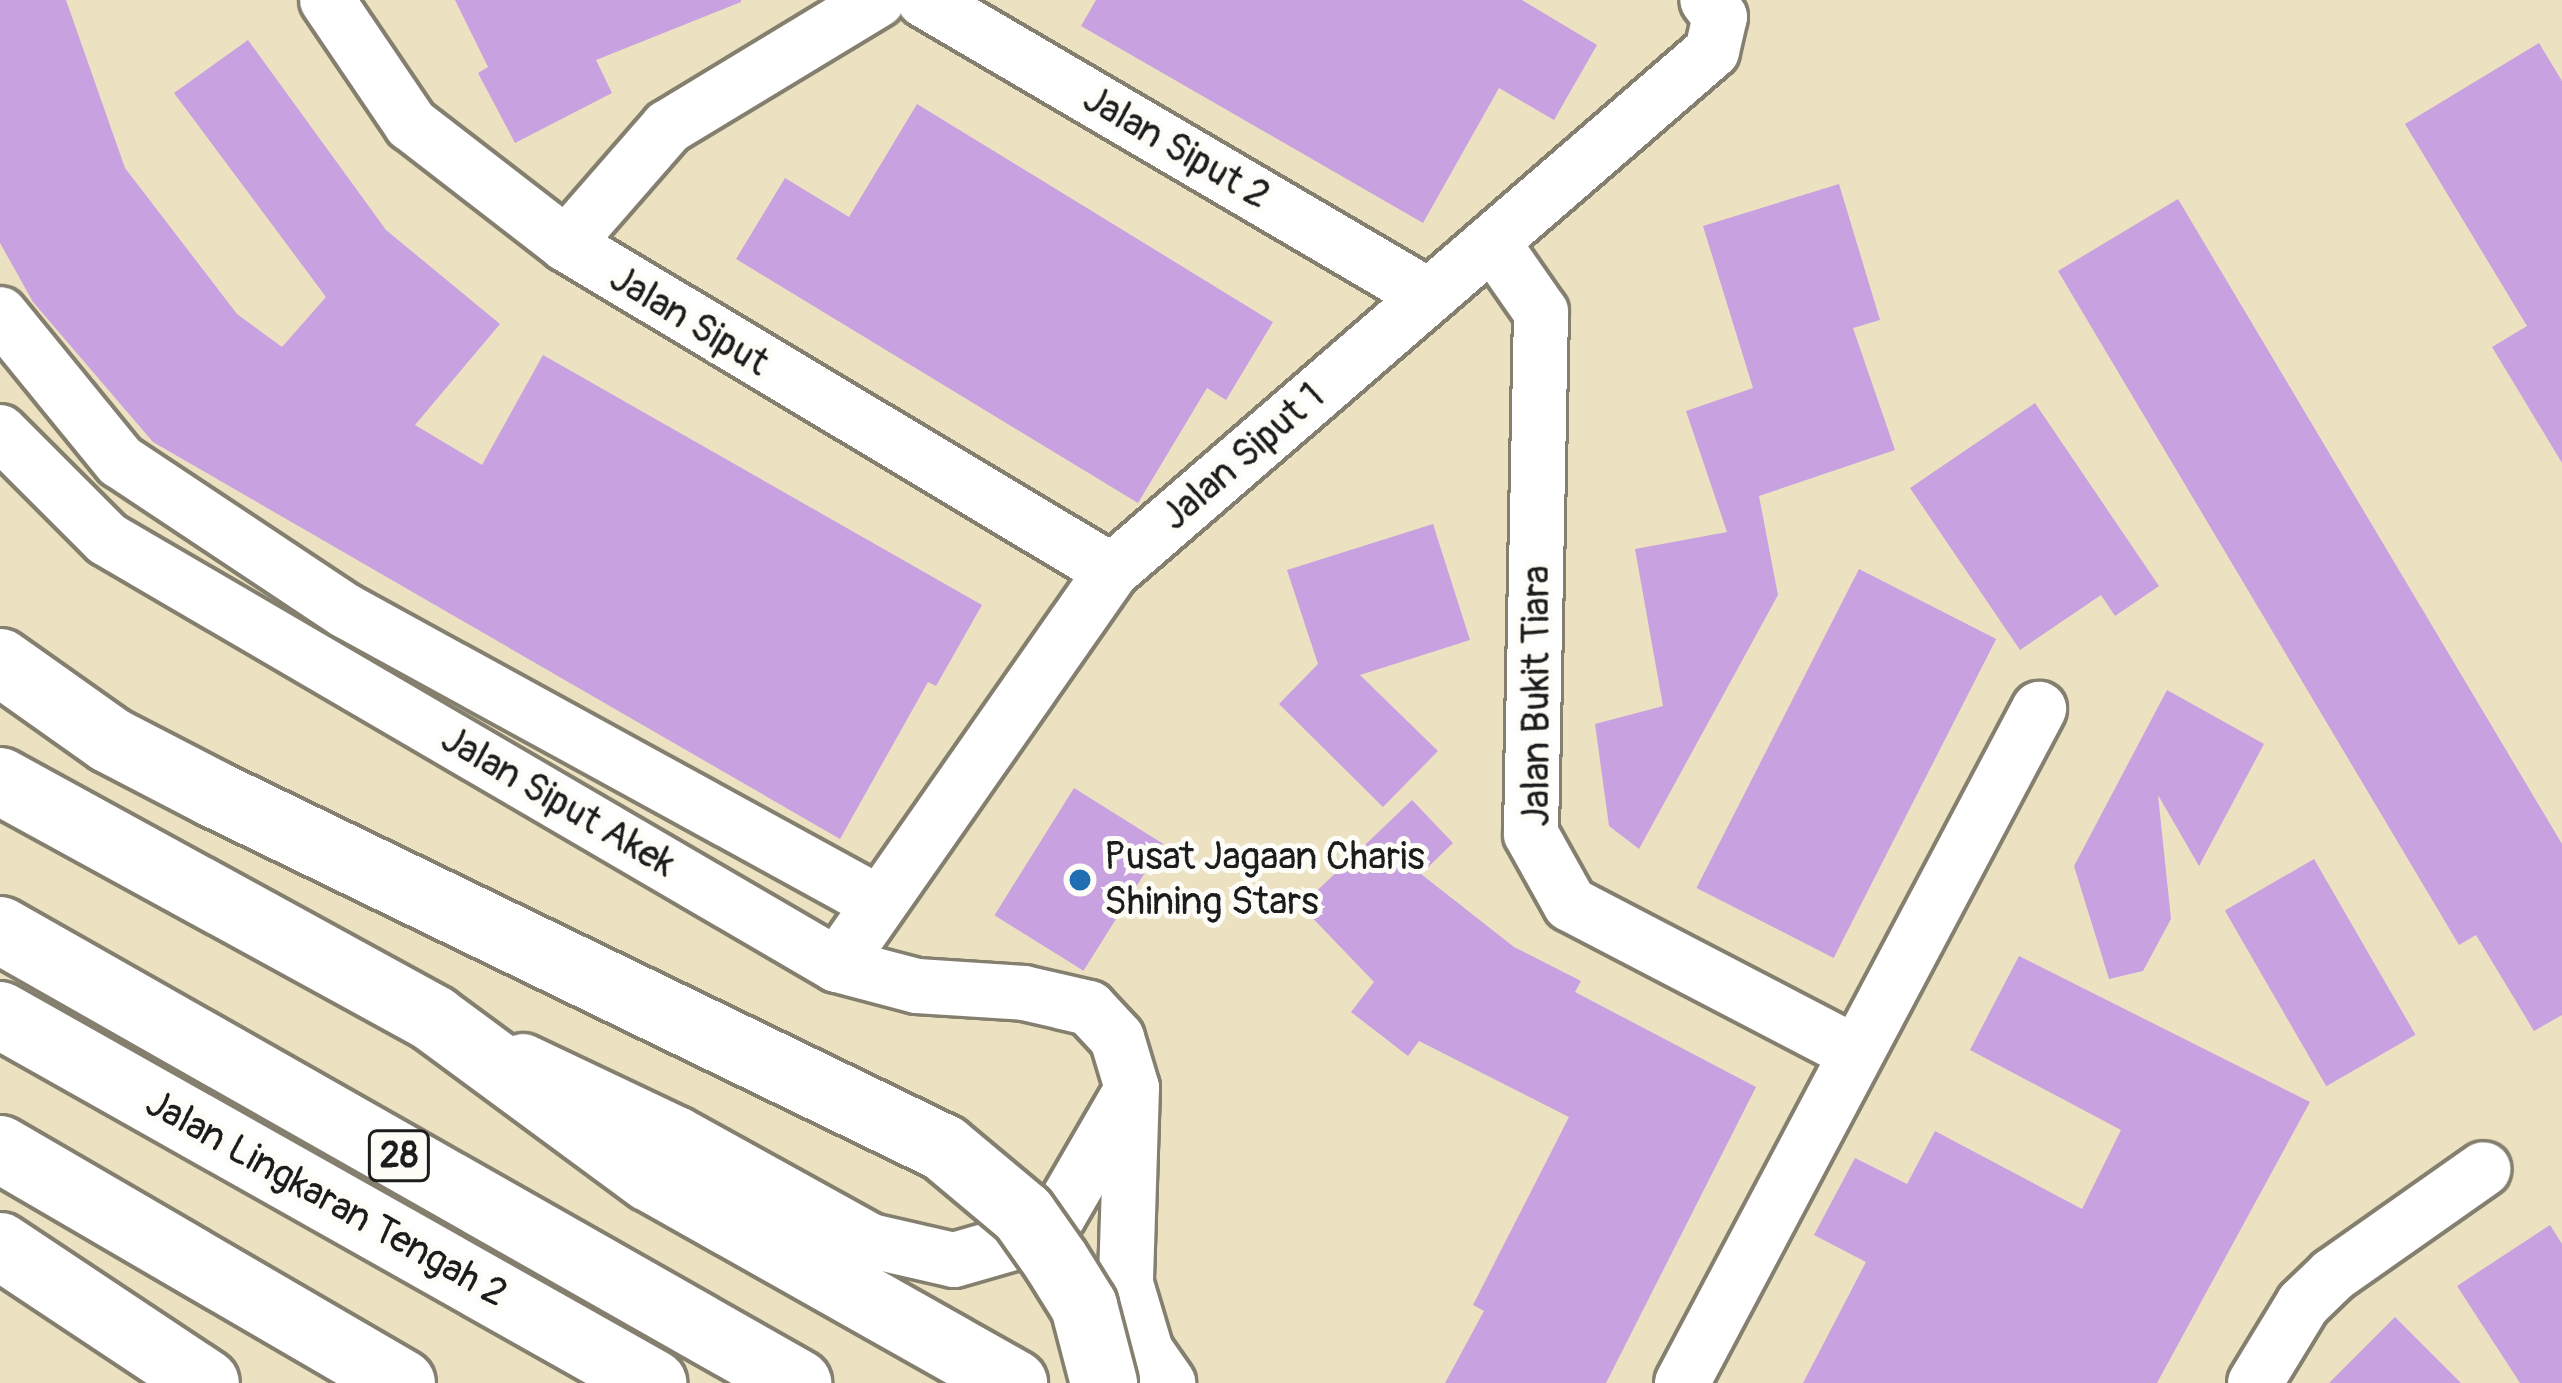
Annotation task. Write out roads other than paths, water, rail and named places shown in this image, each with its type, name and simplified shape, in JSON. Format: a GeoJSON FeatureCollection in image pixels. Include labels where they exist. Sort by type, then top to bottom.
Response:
{"type":"FeatureCollection","features":[{"type":"Feature","properties":{"kind":"highway"},"geometry":{"type":"LineString","coordinates":[[0,662],[110,740],[944,1148],[1023,1214],[1056,1261],[1084,1306],[1104,1383]]}},
{"type":"Feature","properties":{"kind":"highway"},"geometry":{"type":"LineString","coordinates":[[1,782],[434,1019],[650,1178],[1014,1383]]}},
{"type":"Feature","properties":{"kind":"highway","name":"Jalan Lingkaran Tengah 2"},"geometry":{"type":"LineString","coordinates":[[0,930],[799,1383]]}},
{"type":"Feature","properties":{"kind":"highway","name":"Jalan Lingkaran Tengah 2"},"geometry":{"type":"LineString","coordinates":[[0,1015],[652,1383]]}},
{"type":"Feature","properties":{"kind":"highway"},"geometry":{"type":"LineString","coordinates":[[0,1149],[382,1376]]}},
{"type":"Feature","properties":{"kind":"highway"},"geometry":{"type":"LineString","coordinates":[[0,1246],[206,1383]]}},
{"type":"Feature","properties":{"kind":"street","name":"Jalan Siput"},"geometry":{"type":"LineString","coordinates":[[327,0],[411,124],[566,244],[1112,571]]}},
{"type":"Feature","properties":{"kind":"street"},"geometry":{"type":"LineString","coordinates":[[566,244],[668,127],[878,0]]}},
{"type":"Feature","properties":{"kind":"street","name":"Jalan Siput 2"},"geometry":{"type":"LineString","coordinates":[[924,0],[1429,296]]}},
{"type":"Feature","properties":{"kind":"street","name":"Jalan Siput 1"},"geometry":{"type":"LineString","coordinates":[[837,965],[1112,571],[1712,51],[1713,9]]}},
{"type":"Feature","properties":{"kind":"street","name":"Jalan Bukit Tiara"},"geometry":{"type":"LineString","coordinates":[[1493,244],[1541,312],[1532,834],[1570,904],[1856,1053]]}},
{"type":"Feature","properties":{"kind":"street"},"geometry":{"type":"LineString","coordinates":[[0,314],[120,461],[346,610],[877,902]]}},
{"type":"Feature","properties":{"kind":"street","name":"Jalan Siput Akek"},"geometry":{"type":"LineString","coordinates":[[0,432],[107,539],[837,965],[917,986],[1024,993],[1089,1008],[1117,1038],[1132,1088]]}},
{"type":"Feature","properties":{"kind":"street"},"geometry":{"type":"LineString","coordinates":[[1682,1383],[2039,709]]}},
{"type":"Feature","properties":{"kind":"street"},"geometry":{"type":"LineString","coordinates":[[434,1019],[677,1134],[871,1241],[954,1260],[1027,1239],[1059,1215],[1132,1088]]}},
{"type":"Feature","properties":{"kind":"street"},"geometry":{"type":"LineString","coordinates":[[1132,1088],[1126,1284],[1146,1351],[1168,1383]]}},
{"type":"Feature","properties":{"kind":"street"},"geometry":{"type":"LineString","coordinates":[[2254,1383],[2303,1304],[2332,1274],[2484,1169]]}},
{"type":"Feature","properties":{"kind":"place","name":"Pusat Jagaan Charis Shining Stars"},"geometry":{"type":"Point","coordinates":[1080,880]}}]}
